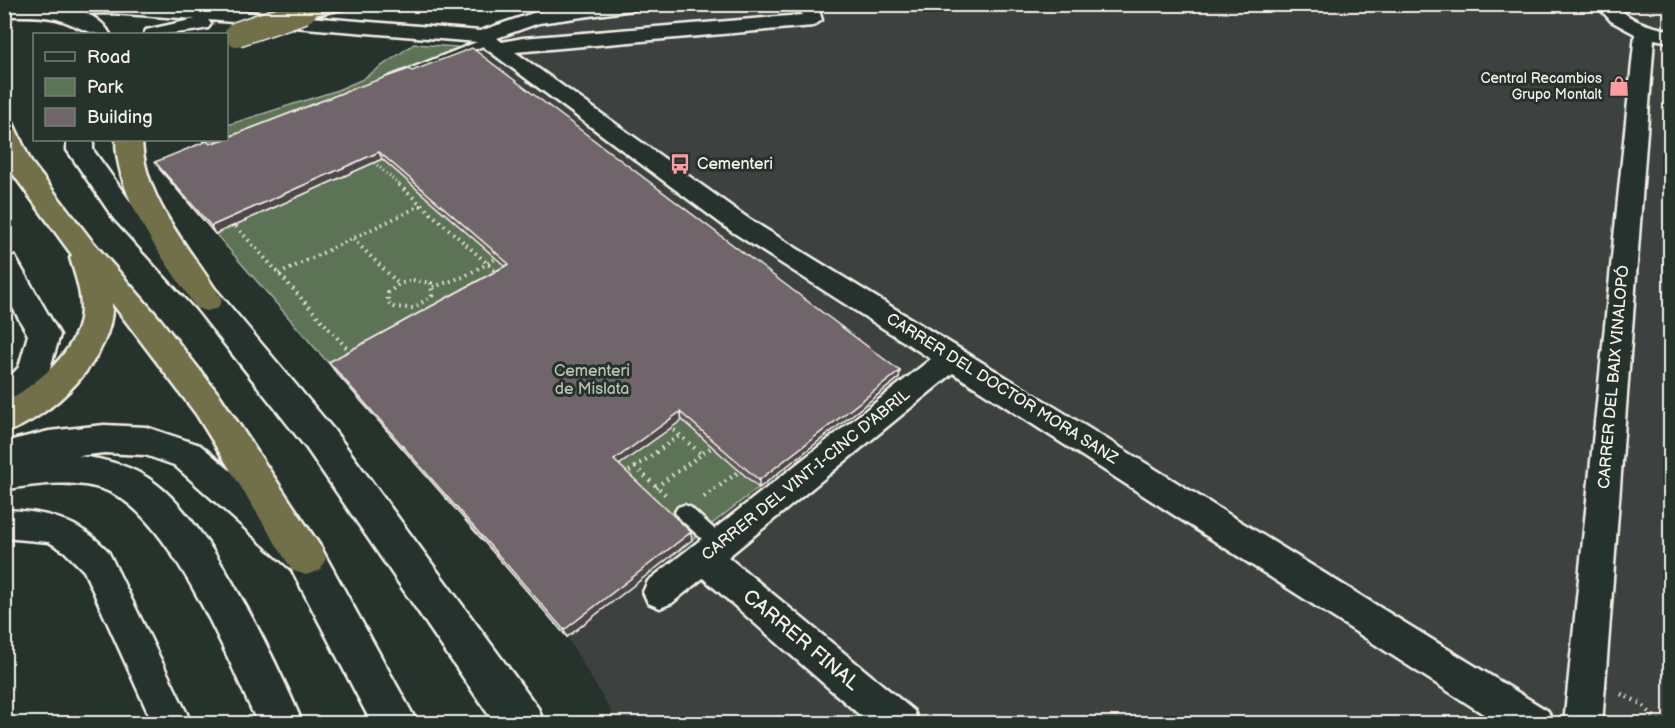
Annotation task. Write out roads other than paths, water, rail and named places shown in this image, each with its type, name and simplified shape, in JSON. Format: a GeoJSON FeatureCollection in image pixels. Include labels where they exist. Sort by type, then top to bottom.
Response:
{"type":"FeatureCollection","features":[{"type":"Feature","properties":{"kind":"highway"},"geometry":{"type":"LineString","coordinates":[[232,36],[304,11],[335,4]]}},
{"type":"Feature","properties":{"kind":"highway"},"geometry":{"type":"LineString","coordinates":[[4,128],[18,163],[82,248],[149,327],[208,405],[306,558]]}},
{"type":"Feature","properties":{"kind":"highway"},"geometry":{"type":"LineString","coordinates":[[129,141],[131,170],[153,214],[207,300]]}},
{"type":"Feature","properties":{"kind":"highway"},"geometry":{"type":"LineString","coordinates":[[4,420],[26,409],[59,381],[85,346],[96,318],[96,307],[82,248]]}},
{"type":"Feature","properties":{"kind":"street"},"geometry":{"type":"LineString","coordinates":[[489,42],[536,18],[633,4]]}},
{"type":"Feature","properties":{"kind":"street"},"geometry":{"type":"LineString","coordinates":[[12,10],[111,7],[523,44],[813,20],[808,4]]}},
{"type":"Feature","properties":{"kind":"street"},"geometry":{"type":"LineString","coordinates":[[1605,4],[1613,15],[1658,33]]}},
{"type":"Feature","properties":{"kind":"street"},"geometry":{"type":"LineString","coordinates":[[12,10],[62,12],[96,28],[98,33]]}},
{"type":"Feature","properties":{"kind":"street"},"geometry":{"type":"LineString","coordinates":[[157,33],[190,25],[256,19]]}},
{"type":"Feature","properties":{"kind":"street","name":"CARRER DEL BAIX VINALOPÓ"},"geometry":{"type":"LineString","coordinates":[[1583,723],[1658,33]]}},
{"type":"Feature","properties":{"kind":"street","name":"CARRER DEL DOCTOR MORA SANZ"},"geometry":{"type":"LineString","coordinates":[[489,42],[740,225],[1534,723]]}},
{"type":"Feature","properties":{"kind":"street"},"geometry":{"type":"LineString","coordinates":[[80,141],[80,150],[124,213],[207,300],[320,439],[522,723]]}},
{"type":"Feature","properties":{"kind":"street"},"geometry":{"type":"LineString","coordinates":[[4,264],[44,335],[34,372],[4,406]]}},
{"type":"Feature","properties":{"kind":"street","name":"CARRER DEL VINT-I-CINC D'ABRIL"},"geometry":{"type":"LineString","coordinates":[[660,592],[952,357]]}},
{"type":"Feature","properties":{"kind":"street"},"geometry":{"type":"LineString","coordinates":[[4,456],[49,445],[104,440],[146,441],[187,455],[306,558],[396,723]]}},
{"type":"Feature","properties":{"kind":"street"},"geometry":{"type":"LineString","coordinates":[[4,475],[42,468],[84,471],[119,480],[155,503],[190,550],[281,723]]}},
{"type":"Feature","properties":{"kind":"street"},"geometry":{"type":"LineString","coordinates":[[4,524],[40,525],[78,540],[96,561],[173,723]]}},
{"type":"Feature","properties":{"kind":"street","name":"CARRER FINAL"},"geometry":{"type":"LineString","coordinates":[[711,551],[900,723]]}},
{"type":"Feature","properties":{"kind":"lane"},"geometry":{"type":"LineString","coordinates":[[380,83],[489,42]]}},
{"type":"Feature","properties":{"kind":"lane"},"geometry":{"type":"LineString","coordinates":[[684,512],[711,551]]}},
{"type":"Feature","properties":{"kind":"place","name":"Central Recambios Grupo Montalt"},"geometry":{"type":"Point","coordinates":[1619,86]}},
{"type":"Feature","properties":{"kind":"place","name":"Cementeri"},"geometry":{"type":"Point","coordinates":[680,164]}},
{"type":"Feature","properties":{"kind":"park label","name":"Cementeri de Mislata"},"geometry":{"type":"Point","coordinates":[592,380]}}]}
